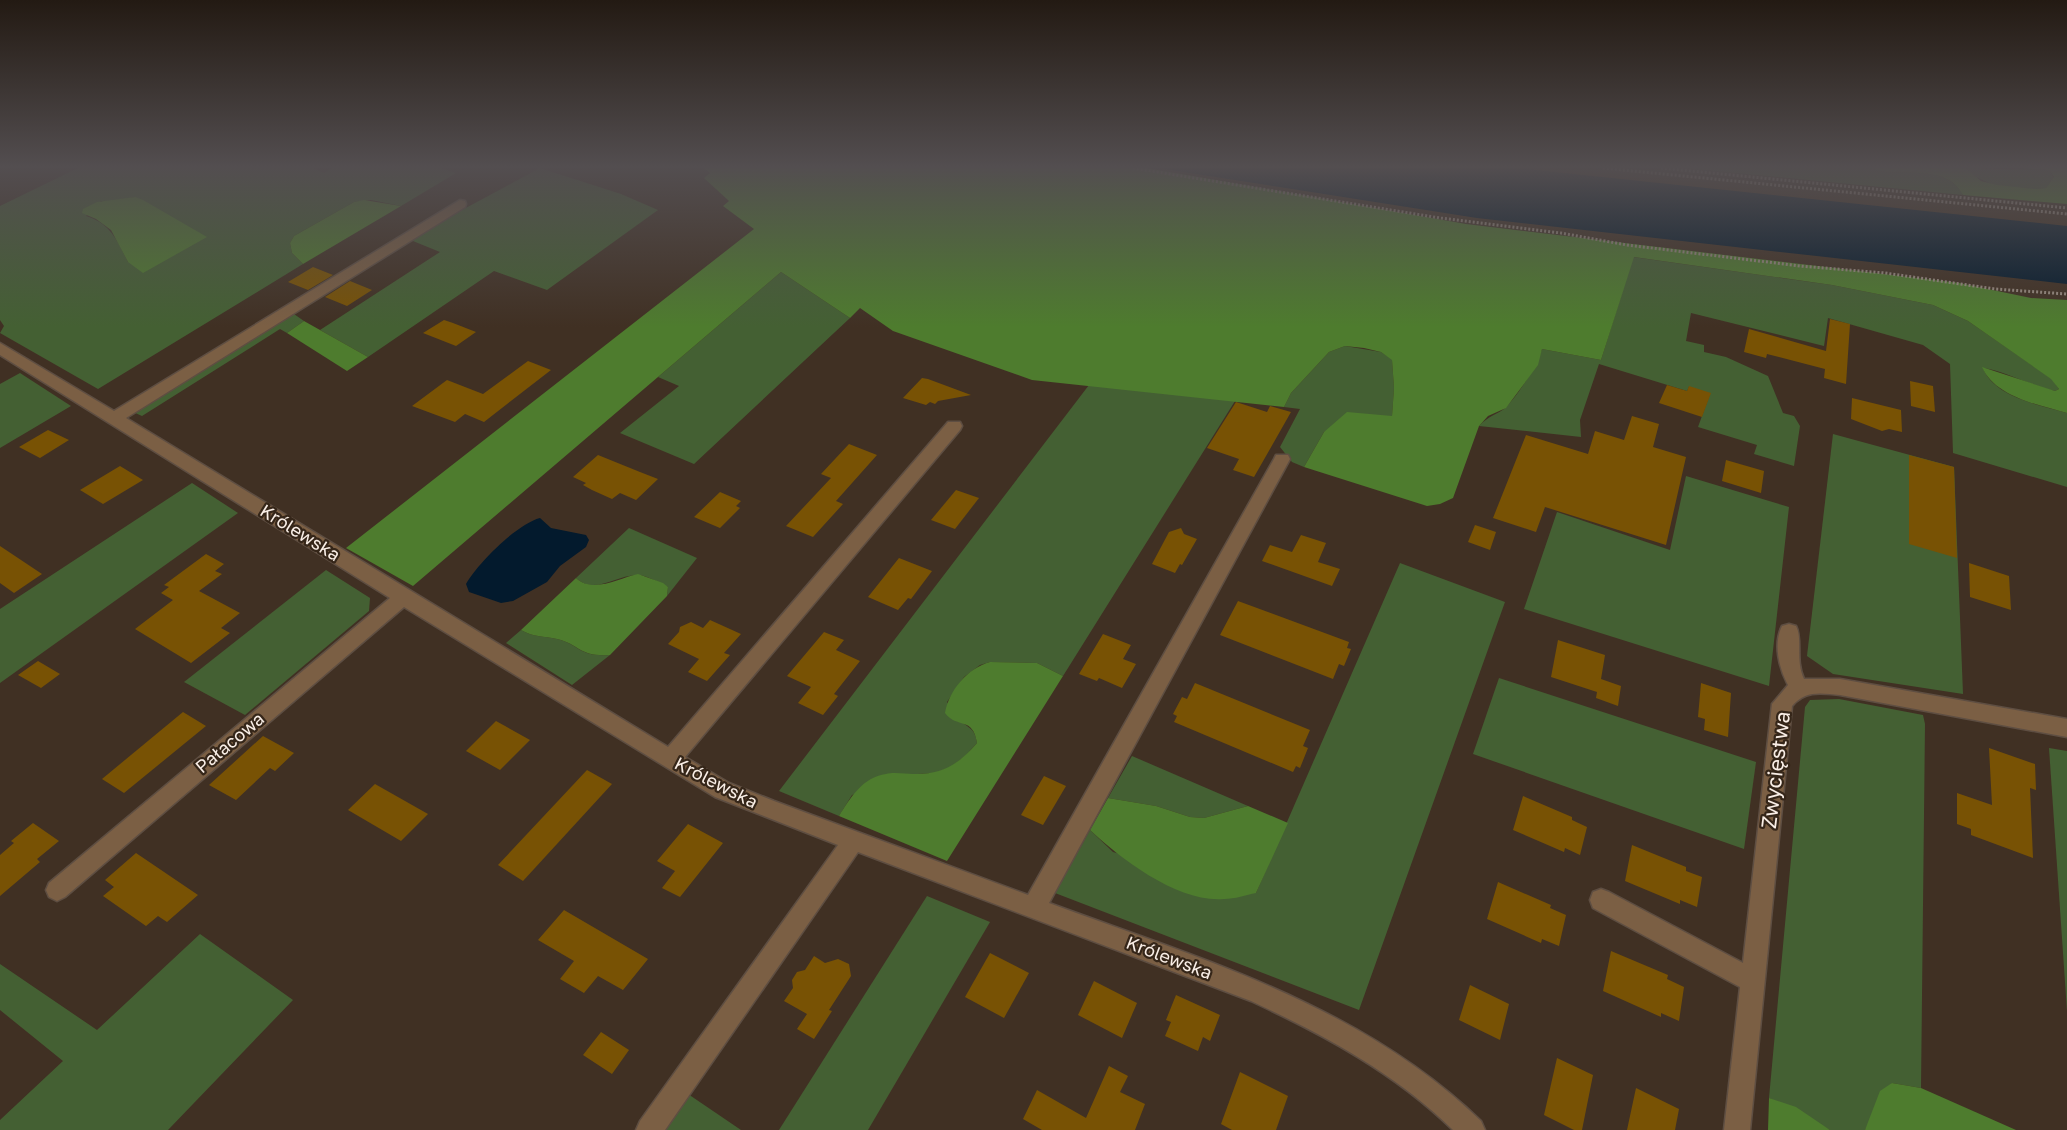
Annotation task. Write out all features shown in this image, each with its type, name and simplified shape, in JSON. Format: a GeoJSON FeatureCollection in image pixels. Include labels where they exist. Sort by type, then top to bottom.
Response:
{"type":"FeatureCollection","features":[{"type":"Feature","properties":{"kind":"street"},"geometry":{"type":"LineString","coordinates":[[115,418],[433,221]]}},
{"type":"Feature","properties":{"kind":"street","name":"Królewska"},"geometry":{"type":"LineString","coordinates":[[0,348],[403,597],[722,789],[853,841],[1256,991],[1304,1012],[1404,1070],[1434,1094],[1472,1130]]}},
{"type":"Feature","properties":{"kind":"street"},"geometry":{"type":"LineString","coordinates":[[670,759],[954,426]]}},
{"type":"Feature","properties":{"kind":"street"},"geometry":{"type":"LineString","coordinates":[[1034,907],[1282,459]]}},
{"type":"Feature","properties":{"kind":"street","name":"Pałacowa"},"geometry":{"type":"LineString","coordinates":[[57,890],[403,597]]}},
{"type":"Feature","properties":{"kind":"street"},"geometry":{"type":"LineString","coordinates":[[1789,631],[1787,658],[1789,671],[1799,687]]}},
{"type":"Feature","properties":{"kind":"street","name":"Zwycięstwa"},"geometry":{"type":"LineString","coordinates":[[1737,1130],[1782,704],[1790,693],[1799,687],[1817,685],[1840,687],[2067,728]]}},
{"type":"Feature","properties":{"kind":"street"},"geometry":{"type":"LineString","coordinates":[[649,1130],[853,841]]}},
{"type":"Feature","properties":{"kind":"street"},"geometry":{"type":"LineString","coordinates":[[1601,900],[1753,981]]}},
{"type":"Feature","properties":{"kind":"path"},"geometry":{"type":"LineString","coordinates":[[1462,221],[1562,233],[1627,245],[1800,266],[1885,273],[1995,289],[2067,294]]}},
{"type":"Feature","properties":{"kind":"green space"},"geometry":{"type":"Polygon","coordinates":[[[0,221],[97,221],[112,233],[128,262],[132,221],[321,221],[294,236],[290,243],[292,253],[303,264],[98,389],[0,333],[4,326],[0,320],[0,221]]]}},
{"type":"Feature","properties":{"kind":"green space"},"geometry":{"type":"Polygon","coordinates":[[[98,221],[179,221],[207,237],[143,273],[128,262],[111,230],[98,221]]]}},
{"type":"Feature","properties":{"kind":"green space"},"geometry":{"type":"Polygon","coordinates":[[[321,221],[376,221],[303,264],[292,253],[290,243],[294,236],[321,221]]]}},
{"type":"Feature","properties":{"kind":"green space"},"geometry":{"type":"Polygon","coordinates":[[[442,221],[643,221],[547,290],[494,271],[368,357],[320,330],[440,252],[408,239],[442,221]]]}},
{"type":"Feature","properties":{"kind":"green space"},"geometry":{"type":"Polygon","coordinates":[[[743,221],[1447,221],[1959,283],[2031,298],[2067,300],[2067,413],[2031,403],[1997,386],[1982,367],[2055,391],[2059,389],[2051,379],[1968,321],[1933,305],[1832,285],[1634,257],[1601,360],[1542,349],[1538,365],[1506,408],[1488,416],[1479,426],[1453,498],[1440,504],[1427,506],[1304,467],[1324,432],[1347,412],[1392,416],[1394,388],[1392,360],[1381,352],[1345,346],[1329,352],[1291,393],[1284,407],[1032,380],[893,331],[860,308],[850,318],[781,272],[413,586],[346,548],[754,229],[743,221]]]}},
{"type":"Feature","properties":{"kind":"green space"},"geometry":{"type":"Polygon","coordinates":[[[1633,257],[1832,285],[1933,305],[1968,321],[2052,379],[2059,389],[2055,391],[2046,389],[1983,368],[1989,378],[2007,393],[2031,403],[2067,413],[2067,487],[1953,453],[1950,364],[1923,345],[1828,318],[1824,346],[1691,313],[1686,341],[1704,345],[1704,352],[1726,357],[1768,376],[1783,413],[1794,416],[1800,426],[1794,466],[1754,454],[1757,445],[1698,427],[1710,394],[1689,387],[1687,391],[1599,364],[1580,420],[1581,437],[1479,426],[1511,401],[1532,371],[1542,349],[1601,360],[1633,257]]]}},
{"type":"Feature","properties":{"kind":"green space"},"geometry":{"type":"Polygon","coordinates":[[[781,272],[850,318],[694,464],[620,433],[679,386],[658,377],[781,272]]]}},
{"type":"Feature","properties":{"kind":"green space"},"geometry":{"type":"Polygon","coordinates":[[[291,312],[304,321],[287,333],[280,329],[142,416],[133,412],[291,312]]]}},
{"type":"Feature","properties":{"kind":"green space"},"geometry":{"type":"Polygon","coordinates":[[[304,321],[368,357],[347,371],[287,333],[304,321]]]}},
{"type":"Feature","properties":{"kind":"green space"},"geometry":{"type":"Polygon","coordinates":[[[1345,346],[1381,352],[1392,359],[1394,388],[1392,417],[1324,432],[1304,467],[1292,462],[1280,447],[1300,409],[1284,407],[1291,393],[1329,352],[1345,346]]]}},
{"type":"Feature","properties":{"kind":"green space"},"geometry":{"type":"Polygon","coordinates":[[[20,373],[71,406],[0,448],[0,384],[20,373]]]}},
{"type":"Feature","properties":{"kind":"green space"},"geometry":{"type":"Polygon","coordinates":[[[1089,385],[1235,401],[1063,676],[1037,663],[990,662],[980,665],[964,677],[947,702],[958,719],[975,735],[977,743],[965,756],[951,767],[935,773],[918,774],[852,795],[839,816],[779,791],[1089,385]]]}},
{"type":"Feature","properties":{"kind":"green space"},"geometry":{"type":"Polygon","coordinates":[[[1833,434],[1954,467],[1963,694],[1833,674],[1807,656],[1833,434]]]}},
{"type":"Feature","properties":{"kind":"green space"},"geometry":{"type":"Polygon","coordinates":[[[1686,476],[1789,507],[1769,686],[1524,609],[1557,512],[1670,550],[1686,476]]]}},
{"type":"Feature","properties":{"kind":"green space"},"geometry":{"type":"Polygon","coordinates":[[[192,483],[238,513],[0,683],[0,609],[192,483]]]}},
{"type":"Feature","properties":{"kind":"green space"},"geometry":{"type":"Polygon","coordinates":[[[629,528],[697,558],[667,596],[668,587],[640,575],[597,585],[583,583],[576,578],[629,528]]]}},
{"type":"Feature","properties":{"kind":"green space"},"geometry":{"type":"Polygon","coordinates":[[[1400,563],[1505,602],[1359,1010],[1055,893],[1090,830],[1113,852],[1256,893],[1400,563]]]}},
{"type":"Feature","properties":{"kind":"green space"},"geometry":{"type":"Polygon","coordinates":[[[326,570],[370,598],[369,611],[245,715],[184,682],[326,570]]]}},
{"type":"Feature","properties":{"kind":"green space"},"geometry":{"type":"Polygon","coordinates":[[[638,574],[663,583],[668,587],[667,596],[610,655],[592,654],[565,641],[521,630],[576,578],[583,583],[598,585],[638,574]]]}},
{"type":"Feature","properties":{"kind":"green space"},"geometry":{"type":"Polygon","coordinates":[[[521,630],[565,641],[592,654],[610,655],[572,685],[506,643],[521,630]]]}},
{"type":"Feature","properties":{"kind":"green space"},"geometry":{"type":"Polygon","coordinates":[[[990,662],[1037,663],[1063,676],[947,861],[839,816],[853,796],[870,779],[889,773],[933,773],[949,767],[977,743],[972,729],[954,721],[945,713],[955,688],[961,681],[974,669],[990,662]]]}},
{"type":"Feature","properties":{"kind":"green space"},"geometry":{"type":"Polygon","coordinates":[[[1499,678],[1756,762],[1744,849],[1473,754],[1499,678]]]}},
{"type":"Feature","properties":{"kind":"green space"},"geometry":{"type":"Polygon","coordinates":[[[1839,699],[1923,715],[1925,724],[1921,1088],[1892,1083],[1865,1130],[1830,1130],[1769,1098],[1805,707],[1810,700],[1839,699]]]}},
{"type":"Feature","properties":{"kind":"green space"},"geometry":{"type":"Polygon","coordinates":[[[2049,748],[2067,751],[2067,1011],[2049,748]]]}},
{"type":"Feature","properties":{"kind":"green space"},"geometry":{"type":"Polygon","coordinates":[[[1132,756],[1248,806],[1204,818],[1190,817],[1156,806],[1108,798],[1132,756]]]}},
{"type":"Feature","properties":{"kind":"green space"},"geometry":{"type":"Polygon","coordinates":[[[1108,798],[1156,806],[1190,817],[1204,818],[1248,806],[1288,823],[1256,893],[1228,899],[1207,898],[1170,887],[1152,877],[1118,854],[1090,830],[1108,798]]]}},
{"type":"Feature","properties":{"kind":"green space"},"geometry":{"type":"Polygon","coordinates":[[[927,896],[990,922],[868,1130],[779,1130],[927,896]]]}},
{"type":"Feature","properties":{"kind":"green space"},"geometry":{"type":"Polygon","coordinates":[[[200,934],[293,1000],[168,1130],[0,1130],[0,1120],[63,1061],[0,1010],[0,964],[97,1030],[200,934]]]}},
{"type":"Feature","properties":{"kind":"green space"},"geometry":{"type":"Polygon","coordinates":[[[1892,1083],[1921,1088],[2016,1130],[1865,1130],[1880,1091],[1892,1083]]]}},
{"type":"Feature","properties":{"kind":"green space"},"geometry":{"type":"Polygon","coordinates":[[[688,1094],[741,1130],[663,1130],[688,1094]]]}},
{"type":"Feature","properties":{"kind":"green space"},"geometry":{"type":"Polygon","coordinates":[[[1769,1098],[1796,1107],[1830,1130],[1768,1130],[1769,1098]]]}},
{"type":"Feature","properties":{"kind":"water"},"geometry":{"type":"Polygon","coordinates":[[[1501,221],[2017,221],[2067,226],[2067,284],[1501,221]]]}},
{"type":"Feature","properties":{"kind":"water"},"geometry":{"type":"Polygon","coordinates":[[[540,518],[551,528],[586,535],[589,540],[586,547],[560,566],[547,582],[513,601],[501,603],[469,592],[466,584],[489,555],[520,528],[540,518]]]}},
{"type":"Feature","properties":{"kind":"building"},"geometry":{"type":"Polygon","coordinates":[[[313,267],[333,275],[308,290],[288,282],[313,267]]]}},
{"type":"Feature","properties":{"kind":"building"},"geometry":{"type":"Polygon","coordinates":[[[350,281],[372,290],[347,306],[325,297],[350,281]]]}},
{"type":"Feature","properties":{"kind":"building"},"geometry":{"type":"Polygon","coordinates":[[[1830,319],[1850,324],[1846,384],[1824,378],[1825,369],[1767,354],[1766,358],[1744,352],[1749,329],[1826,351],[1830,319]]]}},
{"type":"Feature","properties":{"kind":"building"},"geometry":{"type":"Polygon","coordinates":[[[444,320],[476,332],[456,346],[423,333],[444,320]]]}},
{"type":"Feature","properties":{"kind":"building"},"geometry":{"type":"Polygon","coordinates":[[[528,361],[551,370],[484,422],[465,414],[455,422],[412,406],[447,380],[483,394],[528,361]]]}},
{"type":"Feature","properties":{"kind":"building"},"geometry":{"type":"Polygon","coordinates":[[[922,378],[971,395],[938,401],[935,404],[930,402],[926,405],[903,398],[922,378]]]}},
{"type":"Feature","properties":{"kind":"building"},"geometry":{"type":"Polygon","coordinates":[[[1910,381],[1933,386],[1935,412],[1911,406],[1910,381]]]}},
{"type":"Feature","properties":{"kind":"building"},"geometry":{"type":"Polygon","coordinates":[[[1667,385],[1687,391],[1689,386],[1711,393],[1702,417],[1659,403],[1667,385]]]}},
{"type":"Feature","properties":{"kind":"building"},"geometry":{"type":"Polygon","coordinates":[[[1852,398],[1901,410],[1902,432],[1889,429],[1882,431],[1851,419],[1852,398]]]}},
{"type":"Feature","properties":{"kind":"building"},"geometry":{"type":"Polygon","coordinates":[[[1236,402],[1267,412],[1270,406],[1291,412],[1254,477],[1233,470],[1239,459],[1207,448],[1236,402]]]}},
{"type":"Feature","properties":{"kind":"building"},"geometry":{"type":"Polygon","coordinates":[[[1632,416],[1659,424],[1653,447],[1686,457],[1666,545],[1545,507],[1536,532],[1493,518],[1526,435],[1588,454],[1595,431],[1624,440],[1632,416]]]}},
{"type":"Feature","properties":{"kind":"building"},"geometry":{"type":"Polygon","coordinates":[[[48,430],[69,440],[40,458],[19,447],[48,430]]]}},
{"type":"Feature","properties":{"kind":"building"},"geometry":{"type":"Polygon","coordinates":[[[849,444],[877,455],[836,501],[843,504],[813,537],[786,526],[831,478],[821,474],[849,444]]]}},
{"type":"Feature","properties":{"kind":"building"},"geometry":{"type":"Polygon","coordinates":[[[598,455],[658,479],[636,500],[620,493],[612,499],[583,485],[586,483],[573,477],[598,455]]]}},
{"type":"Feature","properties":{"kind":"building"},"geometry":{"type":"Polygon","coordinates":[[[1909,455],[1954,467],[1957,558],[1909,544],[1909,455]]]}},
{"type":"Feature","properties":{"kind":"building"},"geometry":{"type":"Polygon","coordinates":[[[1726,460],[1764,471],[1761,493],[1722,481],[1726,460]]]}},
{"type":"Feature","properties":{"kind":"building"},"geometry":{"type":"Polygon","coordinates":[[[120,466],[143,480],[103,504],[80,490],[120,466]]]}},
{"type":"Feature","properties":{"kind":"building"},"geometry":{"type":"Polygon","coordinates":[[[956,490],[979,498],[955,529],[931,520],[956,490]]]}},
{"type":"Feature","properties":{"kind":"building"},"geometry":{"type":"Polygon","coordinates":[[[720,492],[741,501],[736,506],[740,508],[720,528],[694,517],[720,492]]]}},
{"type":"Feature","properties":{"kind":"building"},"geometry":{"type":"Polygon","coordinates":[[[1475,525],[1496,532],[1490,550],[1468,542],[1475,525]]]}},
{"type":"Feature","properties":{"kind":"building"},"geometry":{"type":"Polygon","coordinates":[[[1181,528],[1184,534],[1197,539],[1182,565],[1180,564],[1175,573],[1152,564],[1169,532],[1181,528]]]}},
{"type":"Feature","properties":{"kind":"building"},"geometry":{"type":"Polygon","coordinates":[[[1301,535],[1326,543],[1318,562],[1340,569],[1332,586],[1262,561],[1270,545],[1292,552],[1301,535]]]}},
{"type":"Feature","properties":{"kind":"building"},"geometry":{"type":"Polygon","coordinates":[[[0,546],[42,574],[14,593],[0,583],[0,546]]]}},
{"type":"Feature","properties":{"kind":"building"},"geometry":{"type":"Polygon","coordinates":[[[206,554],[224,564],[215,571],[222,574],[199,591],[240,613],[221,628],[230,633],[191,663],[135,629],[173,600],[161,593],[169,587],[164,585],[206,554]]]}},
{"type":"Feature","properties":{"kind":"building"},"geometry":{"type":"Polygon","coordinates":[[[899,558],[932,571],[911,599],[908,598],[898,610],[868,597],[899,558]]]}},
{"type":"Feature","properties":{"kind":"building"},"geometry":{"type":"Polygon","coordinates":[[[1969,563],[2009,576],[2011,610],[1970,597],[1969,563]]]}},
{"type":"Feature","properties":{"kind":"building"},"geometry":{"type":"Polygon","coordinates":[[[1238,601],[1349,642],[1347,648],[1351,649],[1344,666],[1339,664],[1333,679],[1220,635],[1238,601]]]}},
{"type":"Feature","properties":{"kind":"building"},"geometry":{"type":"Polygon","coordinates":[[[710,620],[741,634],[724,653],[730,655],[707,681],[688,672],[699,659],[668,644],[679,632],[680,627],[691,622],[703,628],[710,620]]]}},
{"type":"Feature","properties":{"kind":"building"},"geometry":{"type":"Polygon","coordinates":[[[824,632],[844,640],[836,650],[860,661],[834,694],[838,696],[823,715],[798,703],[811,687],[787,676],[824,632]]]}},
{"type":"Feature","properties":{"kind":"building"},"geometry":{"type":"Polygon","coordinates":[[[1103,634],[1131,645],[1123,659],[1136,664],[1122,688],[1099,678],[1097,681],[1079,674],[1103,634]]]}},
{"type":"Feature","properties":{"kind":"building"},"geometry":{"type":"Polygon","coordinates":[[[1558,640],[1605,655],[1601,679],[1621,686],[1618,706],[1596,698],[1597,692],[1551,677],[1558,640]]]}},
{"type":"Feature","properties":{"kind":"building"},"geometry":{"type":"Polygon","coordinates":[[[38,661],[60,674],[41,688],[18,675],[38,661]]]}},
{"type":"Feature","properties":{"kind":"building"},"geometry":{"type":"Polygon","coordinates":[[[1195,683],[1310,730],[1303,746],[1308,748],[1300,768],[1296,766],[1293,772],[1174,722],[1177,716],[1173,714],[1182,697],[1187,699],[1195,683]]]}},
{"type":"Feature","properties":{"kind":"building"},"geometry":{"type":"Polygon","coordinates":[[[1701,683],[1731,693],[1728,737],[1704,730],[1705,719],[1698,717],[1701,683]]]}},
{"type":"Feature","properties":{"kind":"building"},"geometry":{"type":"Polygon","coordinates":[[[183,712],[206,726],[124,793],[102,779],[183,712]]]}},
{"type":"Feature","properties":{"kind":"building"},"geometry":{"type":"Polygon","coordinates":[[[496,721],[530,740],[500,770],[466,751],[496,721]]]}},
{"type":"Feature","properties":{"kind":"building"},"geometry":{"type":"Polygon","coordinates":[[[263,736],[294,753],[275,771],[270,768],[236,800],[209,785],[263,736]]]}},
{"type":"Feature","properties":{"kind":"building"},"geometry":{"type":"Polygon","coordinates":[[[1989,748],[2035,764],[2036,790],[2030,788],[2033,858],[1971,835],[1971,829],[1957,824],[1957,793],[1992,805],[1989,748]]]}},
{"type":"Feature","properties":{"kind":"building"},"geometry":{"type":"Polygon","coordinates":[[[587,770],[612,784],[523,881],[498,865],[587,770]]]}},
{"type":"Feature","properties":{"kind":"building"},"geometry":{"type":"Polygon","coordinates":[[[1044,776],[1066,786],[1043,825],[1021,815],[1044,776]]]}},
{"type":"Feature","properties":{"kind":"building"},"geometry":{"type":"Polygon","coordinates":[[[375,784],[428,814],[401,841],[348,810],[375,784]]]}},
{"type":"Feature","properties":{"kind":"building"},"geometry":{"type":"Polygon","coordinates":[[[1523,796],[1572,817],[1572,820],[1587,827],[1580,855],[1565,848],[1564,852],[1513,830],[1523,796]]]}},
{"type":"Feature","properties":{"kind":"building"},"geometry":{"type":"Polygon","coordinates":[[[33,823],[59,841],[37,859],[40,862],[0,896],[0,855],[14,843],[11,841],[33,823]]]}},
{"type":"Feature","properties":{"kind":"building"},"geometry":{"type":"Polygon","coordinates":[[[688,824],[723,843],[680,897],[662,888],[675,871],[657,861],[688,824]]]}},
{"type":"Feature","properties":{"kind":"building"},"geometry":{"type":"Polygon","coordinates":[[[1632,845],[1686,867],[1686,871],[1702,877],[1697,907],[1680,900],[1680,904],[1625,881],[1632,845]]]}},
{"type":"Feature","properties":{"kind":"building"},"geometry":{"type":"Polygon","coordinates":[[[136,853],[198,895],[167,922],[158,916],[146,926],[103,896],[114,887],[105,880],[136,853]]]}},
{"type":"Feature","properties":{"kind":"building"},"geometry":{"type":"Polygon","coordinates":[[[1498,882],[1551,905],[1550,908],[1566,915],[1559,946],[1542,939],[1541,943],[1487,919],[1498,882]]]}},
{"type":"Feature","properties":{"kind":"building"},"geometry":{"type":"Polygon","coordinates":[[[564,910],[648,959],[623,990],[598,976],[584,993],[560,979],[574,961],[538,940],[564,910]]]}},
{"type":"Feature","properties":{"kind":"building"},"geometry":{"type":"Polygon","coordinates":[[[1611,951],[1668,975],[1667,979],[1684,987],[1679,1021],[1661,1013],[1661,1017],[1603,991],[1611,951]]]}},
{"type":"Feature","properties":{"kind":"building"},"geometry":{"type":"Polygon","coordinates":[[[990,953],[1029,973],[1004,1018],[965,997],[990,953]]]}},
{"type":"Feature","properties":{"kind":"building"},"geometry":{"type":"Polygon","coordinates":[[[814,956],[825,963],[838,959],[849,964],[851,976],[814,1039],[797,1029],[807,1014],[784,1001],[793,988],[792,980],[797,972],[805,970],[814,956]]]}},
{"type":"Feature","properties":{"kind":"building"},"geometry":{"type":"Polygon","coordinates":[[[1094,981],[1137,1003],[1122,1038],[1078,1015],[1094,981]]]}},
{"type":"Feature","properties":{"kind":"building"},"geometry":{"type":"Polygon","coordinates":[[[1470,985],[1509,1004],[1500,1040],[1459,1020],[1470,985]]]}},
{"type":"Feature","properties":{"kind":"building"},"geometry":{"type":"Polygon","coordinates":[[[1176,995],[1220,1015],[1210,1041],[1203,1037],[1198,1051],[1165,1036],[1171,1022],[1166,1020],[1176,995]]]}},
{"type":"Feature","properties":{"kind":"building"},"geometry":{"type":"Polygon","coordinates":[[[601,1032],[629,1050],[612,1074],[583,1055],[601,1032]]]}},
{"type":"Feature","properties":{"kind":"building"},"geometry":{"type":"Polygon","coordinates":[[[1557,1058],[1593,1075],[1582,1130],[1574,1130],[1544,1115],[1557,1058]]]}},
{"type":"Feature","properties":{"kind":"building"},"geometry":{"type":"Polygon","coordinates":[[[1109,1066],[1128,1076],[1120,1092],[1145,1104],[1135,1130],[1042,1130],[1023,1119],[1037,1090],[1086,1118],[1109,1066]]]}},
{"type":"Feature","properties":{"kind":"building"},"geometry":{"type":"Polygon","coordinates":[[[1240,1072],[1288,1096],[1276,1130],[1232,1130],[1221,1124],[1240,1072]]]}},
{"type":"Feature","properties":{"kind":"building"},"geometry":{"type":"Polygon","coordinates":[[[1636,1088],[1679,1109],[1675,1130],[1627,1130],[1636,1088]]]}}]}
